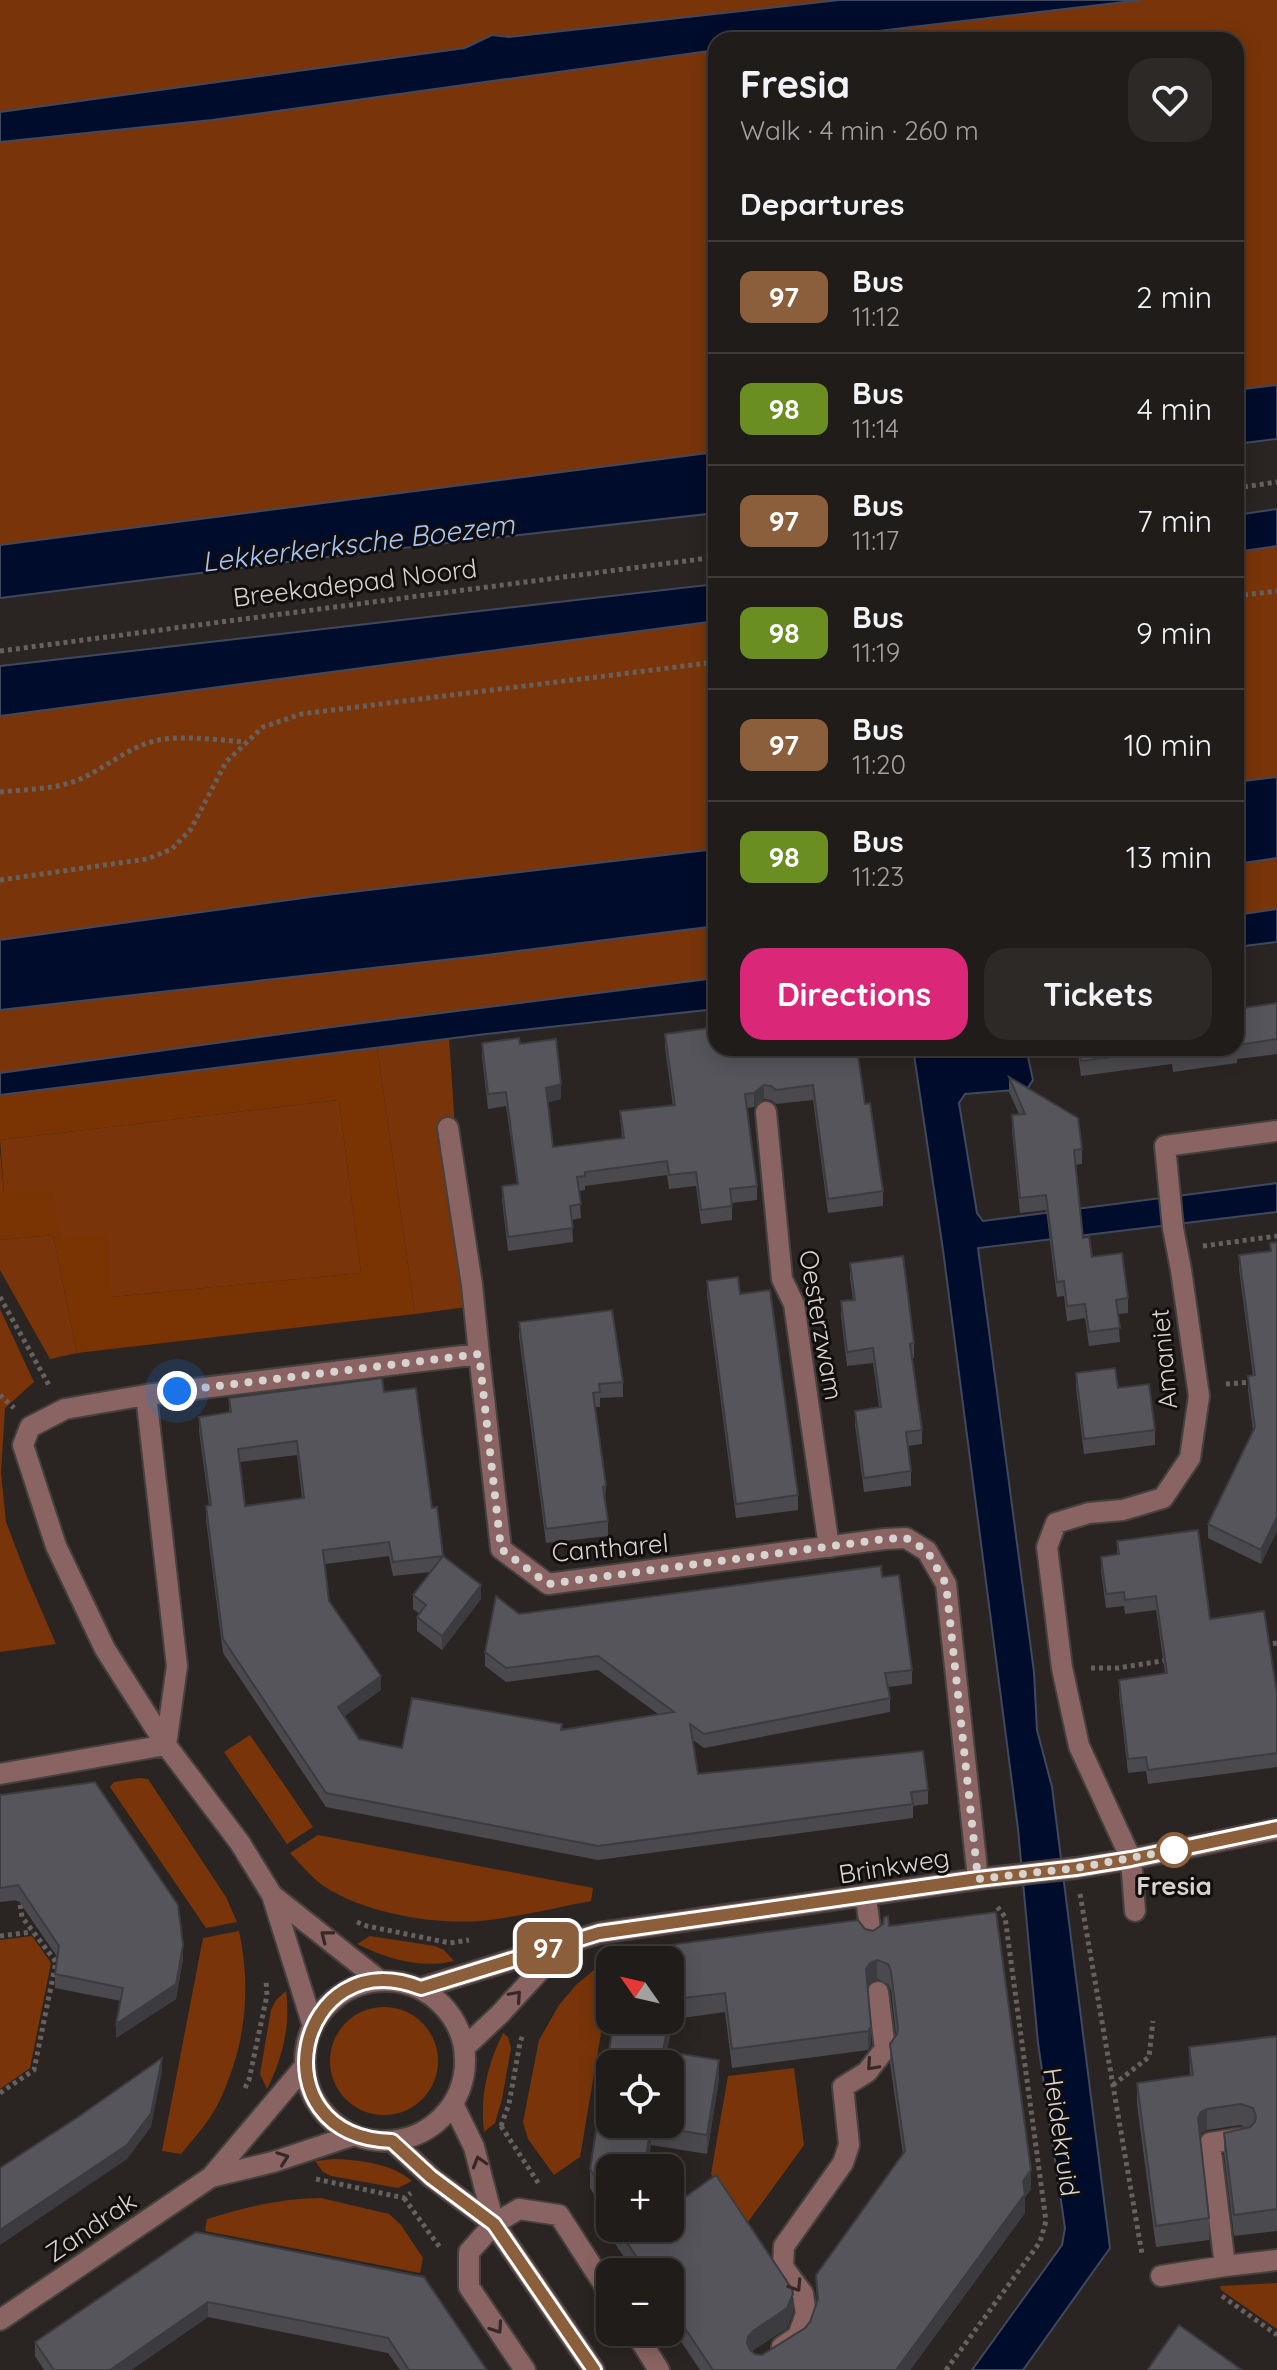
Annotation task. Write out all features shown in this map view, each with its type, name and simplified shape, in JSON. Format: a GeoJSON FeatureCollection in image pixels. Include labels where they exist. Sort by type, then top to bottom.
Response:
{"type":"FeatureCollection","features":[{"type":"Feature","properties":{"kind":"street","name":"Oesterzwam"},"geometry":{"type":"LineString","coordinates":[[766,1112],[782,1279],[794,1304],[829,1547]]}},
{"type":"Feature","properties":{"kind":"street","name":"Cantharel"},"geometry":{"type":"LineString","coordinates":[[448,1128],[476,1316],[501,1549],[548,1584],[885,1539],[906,1538],[927,1551],[946,1584],[978,1879]]}},
{"type":"Feature","properties":{"kind":"street","name":"Amaniet"},"geometry":{"type":"LineString","coordinates":[[1131,1859],[1079,1746],[1062,1668],[1047,1547],[1056,1523],[1089,1513],[1123,1510],[1163,1498],[1190,1458],[1199,1396],[1173,1228],[1165,1146],[1277,1131]]}},
{"type":"Feature","properties":{"kind":"street"},"geometry":{"type":"LineString","coordinates":[[313,2026],[272,1895],[240,1843],[166,1745],[105,1649],[56,1546],[23,1445],[30,1427],[65,1409],[146,1395],[479,1354]]}},
{"type":"Feature","properties":{"kind":"street"},"geometry":{"type":"LineString","coordinates":[[146,1395],[177,1666],[166,1745]]}},
{"type":"Feature","properties":{"kind":"street"},"geometry":{"type":"LineString","coordinates":[[0,1774],[166,1745]]}},
{"type":"Feature","properties":{"kind":"street","name":"Brinkweg"},"geometry":{"type":"LineString","coordinates":[[421,1988],[599,1933],[978,1879],[1070,1869],[1277,1829]]}},
{"type":"Feature","properties":{"kind":"street"},"geometry":{"type":"LineString","coordinates":[[1131,1859],[1135,1911]]}},
{"type":"Feature","properties":{"kind":"street"},"geometry":{"type":"LineString","coordinates":[[272,1895],[379,1980]]}},
{"type":"Feature","properties":{"kind":"street"},"geometry":{"type":"LineString","coordinates":[[866,1897],[871,1937]]}},
{"type":"Feature","properties":{"kind":"street"},"geometry":{"type":"LineString","coordinates":[[465,2047],[565,1943]]}},
{"type":"Feature","properties":{"kind":"street"},"geometry":{"type":"LineString","coordinates":[[393,1980],[421,1988],[450,2012],[465,2047],[461,2086],[453,2104],[427,2130],[410,2137],[392,2141],[354,2135],[325,2115],[311,2092],[305,2052],[313,2026],[320,2013],[340,1994],[365,1982],[393,1980]]}},
{"type":"Feature","properties":{"kind":"street"},"geometry":{"type":"LineString","coordinates":[[760,2361],[798,2336],[806,2314],[803,2294],[783,2267],[784,2246],[843,2163],[849,2145],[843,2087],[867,2072],[885,2049],[878,1992]]}},
{"type":"Feature","properties":{"kind":"street","name":"Zandrak"},"geometry":{"type":"LineString","coordinates":[[0,2320],[211,2177],[305,2066]]}},
{"type":"Feature","properties":{"kind":"street"},"geometry":{"type":"LineString","coordinates":[[453,2104],[474,2147],[494,2224]]}},
{"type":"Feature","properties":{"kind":"street","name":"Zandrak"},"geometry":{"type":"LineString","coordinates":[[211,2177],[273,2162],[354,2135]]}},
{"type":"Feature","properties":{"kind":"street"},"geometry":{"type":"LineString","coordinates":[[1219,2267],[1210,2143],[1243,2138]]}},
{"type":"Feature","properties":{"kind":"street"},"geometry":{"type":"LineString","coordinates":[[392,2141],[431,2177],[494,2224],[594,2370]]}},
{"type":"Feature","properties":{"kind":"street"},"geometry":{"type":"LineString","coordinates":[[525,2370],[469,2287],[469,2252],[494,2224],[519,2209],[559,2215],[596,2272]]}},
{"type":"Feature","properties":{"kind":"street"},"geometry":{"type":"LineString","coordinates":[[1161,2276],[1277,2260]]}},
{"type":"Feature","properties":{"kind":"street"},"geometry":{"type":"LineString","coordinates":[[644,2346],[659,2370]]}},
{"type":"Feature","properties":{"kind":"path"},"geometry":{"type":"LineString","coordinates":[[1244,487],[1277,482]]}},
{"type":"Feature","properties":{"kind":"path","name":"Breekadepad Noord"},"geometry":{"type":"LineString","coordinates":[[0,651],[708,558]]}},
{"type":"Feature","properties":{"kind":"path"},"geometry":{"type":"LineString","coordinates":[[1244,595],[1277,591]]}},
{"type":"Feature","properties":{"kind":"path"},"geometry":{"type":"LineString","coordinates":[[0,880],[147,859],[172,849],[191,829],[226,762],[263,727],[301,714],[708,663]]}},
{"type":"Feature","properties":{"kind":"path"},"geometry":{"type":"LineString","coordinates":[[0,792],[78,780],[136,748],[162,739],[246,742]]}},
{"type":"Feature","properties":{"kind":"path"},"geometry":{"type":"LineString","coordinates":[[1178,1251],[1277,1236]]}},
{"type":"Feature","properties":{"kind":"path"},"geometry":{"type":"LineString","coordinates":[[0,1297],[46,1377],[58,1413]]}},
{"type":"Feature","properties":{"kind":"path"},"geometry":{"type":"LineString","coordinates":[[1197,1386],[1264,1381]]}},
{"type":"Feature","properties":{"kind":"path"},"geometry":{"type":"LineString","coordinates":[[1263,1645],[1277,1643]]}},
{"type":"Feature","properties":{"kind":"path"},"geometry":{"type":"LineString","coordinates":[[1062,1668],[1118,1668],[1176,1659]]}},
{"type":"Feature","properties":{"kind":"path"},"geometry":{"type":"LineString","coordinates":[[1070,1869],[1113,2085],[1140,2248],[1142,2255],[1161,2276]]}},
{"type":"Feature","properties":{"kind":"path","name":"Heidekruid"},"geometry":{"type":"LineString","coordinates":[[946,2370],[1040,2242],[1046,2221],[1005,1917],[978,1879]]}},
{"type":"Feature","properties":{"kind":"path"},"geometry":{"type":"LineString","coordinates":[[0,2093],[34,2070],[56,1962],[22,1917],[18,1890]]}},
{"type":"Feature","properties":{"kind":"path"},"geometry":{"type":"LineString","coordinates":[[367,1926],[450,1943]]}},
{"type":"Feature","properties":{"kind":"path"},"geometry":{"type":"LineString","coordinates":[[0,1936],[33,1931]]}},
{"type":"Feature","properties":{"kind":"path"},"geometry":{"type":"LineString","coordinates":[[249,2080],[267,1995]]}},
{"type":"Feature","properties":{"kind":"path"},"geometry":{"type":"LineString","coordinates":[[1113,2085],[1149,2057],[1153,2021]]}},
{"type":"Feature","properties":{"kind":"path"},"geometry":{"type":"LineString","coordinates":[[520,2043],[509,2104],[501,2126],[559,2215]]}},
{"type":"Feature","properties":{"kind":"path"},"geometry":{"type":"LineString","coordinates":[[404,2198],[469,2287]]}},
{"type":"Feature","properties":{"kind":"path"},"geometry":{"type":"LineString","coordinates":[[1219,2267],[1216,2292],[1277,2335]]}},
{"type":"Feature","properties":{"kind":"shaded area"},"geometry":{"type":"Polygon","coordinates":[[[0,0],[839,0],[509,37],[492,35],[465,48],[0,112],[0,0]]]}},
{"type":"Feature","properties":{"kind":"shaded area"},"geometry":{"type":"Polygon","coordinates":[[[1141,0],[1277,0],[1277,385],[1244,389],[1244,32],[870,32],[1141,0]]]}},
{"type":"Feature","properties":{"kind":"shaded area"},"geometry":{"type":"Polygon","coordinates":[[[708,51],[708,453],[0,545],[0,142],[212,120],[708,51]]]}},
{"type":"Feature","properties":{"kind":"shaded area"},"geometry":{"type":"Polygon","coordinates":[[[1277,546],[1277,777],[1244,781],[1244,551],[1277,546]]]}},
{"type":"Feature","properties":{"kind":"shaded area"},"geometry":{"type":"Polygon","coordinates":[[[708,622],[708,850],[318,896],[0,940],[0,716],[708,622]]]}},
{"type":"Feature","properties":{"kind":"shaded area"},"geometry":{"type":"Polygon","coordinates":[[[1277,858],[1277,909],[1244,914],[1244,863],[1277,858]]]}},
{"type":"Feature","properties":{"kind":"shaded area"},"geometry":{"type":"Polygon","coordinates":[[[708,927],[708,979],[0,1073],[0,1010],[708,927]]]}},
{"type":"Feature","properties":{"kind":"shaded area"},"geometry":{"type":"Polygon","coordinates":[[[449,1038],[467,1307],[415,1314],[377,1047],[449,1038]]]}},
{"type":"Feature","properties":{"kind":"shaded area"},"geometry":{"type":"Polygon","coordinates":[[[377,1047],[415,1314],[77,1353],[53,1235],[0,1240],[0,1150],[4,1193],[52,1191],[60,1239],[106,1234],[111,1297],[361,1273],[339,1100],[0,1140],[0,1095],[377,1047]]]}},
{"type":"Feature","properties":{"kind":"shaded area"},"geometry":{"type":"Polygon","coordinates":[[[339,1100],[361,1273],[111,1297],[59,1239],[4,1193],[0,1140],[339,1100]]]}},
{"type":"Feature","properties":{"kind":"shaded area"},"geometry":{"type":"Polygon","coordinates":[[[53,1235],[77,1353],[50,1359],[0,1270],[0,1240],[53,1235]]]}},
{"type":"Feature","properties":{"kind":"shaded area"},"geometry":{"type":"Polygon","coordinates":[[[0,1309],[34,1382],[5,1408],[1,1473],[6,1522],[56,1644],[0,1652],[0,1309]]]}},
{"type":"Feature","properties":{"kind":"shaded area"},"geometry":{"type":"Polygon","coordinates":[[[250,1735],[313,1827],[287,1844],[224,1752],[250,1735]]]}},
{"type":"Feature","properties":{"kind":"shaded area"},"geometry":{"type":"Polygon","coordinates":[[[148,1779],[226,1897],[237,1922],[206,1928],[110,1787],[114,1782],[148,1779]]]}},
{"type":"Feature","properties":{"kind":"shaded area"},"geometry":{"type":"Polygon","coordinates":[[[318,1835],[593,1888],[591,1901],[481,1921],[440,1921],[395,1914],[332,1891],[316,1880],[290,1853],[318,1835]]]}},
{"type":"Feature","properties":{"kind":"shaded area"},"geometry":{"type":"Polygon","coordinates":[[[239,1931],[245,1976],[244,2019],[227,2083],[210,2118],[181,2154],[162,2151],[203,1938],[239,1931]]]}},
{"type":"Feature","properties":{"kind":"shaded area"},"geometry":{"type":"Polygon","coordinates":[[[32,1936],[51,1963],[30,2068],[0,2089],[0,1940],[32,1936]]]}},
{"type":"Feature","properties":{"kind":"shaded area"},"geometry":{"type":"Polygon","coordinates":[[[370,1936],[435,1946],[444,1950],[454,1961],[429,1964],[404,1961],[357,1944],[370,1936]]]}},
{"type":"Feature","properties":{"kind":"shaded area"},"geometry":{"type":"Polygon","coordinates":[[[596,1970],[596,2034],[601,2034],[580,2157],[554,2175],[528,2139],[523,2122],[539,2040],[559,2005],[576,1985],[596,1970]]]}},
{"type":"Feature","properties":{"kind":"shaded area"},"geometry":{"type":"Polygon","coordinates":[[[286,1991],[284,2042],[267,2089],[260,2074],[271,2010],[286,1991]]]}},
{"type":"Feature","properties":{"kind":"shaded area"},"geometry":{"type":"Polygon","coordinates":[[[384,2007],[405,2011],[422,2023],[434,2040],[438,2061],[434,2082],[422,2099],[405,2111],[384,2115],[363,2111],[346,2099],[334,2082],[330,2061],[334,2040],[346,2023],[363,2011],[384,2007]]]}},
{"type":"Feature","properties":{"kind":"shaded area"},"geometry":{"type":"Polygon","coordinates":[[[503,2033],[508,2037],[511,2048],[502,2099],[495,2123],[484,2132],[486,2081],[503,2033]]]}},
{"type":"Feature","properties":{"kind":"shaded area"},"geometry":{"type":"Polygon","coordinates":[[[794,2068],[804,2145],[745,2226],[711,2174],[728,2076],[794,2068]]]}},
{"type":"Feature","properties":{"kind":"shaded area"},"geometry":{"type":"Polygon","coordinates":[[[334,2159],[386,2167],[412,2181],[398,2188],[331,2176],[323,2172],[315,2161],[334,2159]]]}},
{"type":"Feature","properties":{"kind":"shaded area"},"geometry":{"type":"Polygon","coordinates":[[[321,2198],[389,2214],[401,2225],[423,2258],[420,2273],[205,2231],[207,2219],[249,2207],[321,2198]]]}},
{"type":"Feature","properties":{"kind":"shaded area"},"geometry":{"type":"Polygon","coordinates":[[[1277,2283],[1277,2329],[1221,2290],[1220,2286],[1277,2283]]]}},
{"type":"Feature","properties":{"kind":"water"},"geometry":{"type":"Polygon","coordinates":[[[839,0],[1141,0],[870,32],[708,32],[708,51],[212,120],[0,142],[0,112],[465,48],[492,35],[509,37],[839,0]]]}},
{"type":"Feature","properties":{"kind":"water"},"geometry":{"type":"Polygon","coordinates":[[[1277,385],[1277,439],[1244,443],[1244,389],[1277,385]]]}},
{"type":"Feature","properties":{"kind":"water","name":"Lekkerkerksche Boezem"},"geometry":{"type":"Polygon","coordinates":[[[708,453],[708,514],[0,598],[0,545],[708,453]]]}},
{"type":"Feature","properties":{"kind":"water"},"geometry":{"type":"Polygon","coordinates":[[[1277,509],[1277,546],[1244,551],[1244,514],[1277,509]]]}},
{"type":"Feature","properties":{"kind":"water"},"geometry":{"type":"Polygon","coordinates":[[[708,585],[708,622],[0,716],[0,666],[708,585]]]}},
{"type":"Feature","properties":{"kind":"water"},"geometry":{"type":"Polygon","coordinates":[[[1277,777],[1277,858],[1244,863],[1244,781],[1277,777]]]}},
{"type":"Feature","properties":{"kind":"water"},"geometry":{"type":"Polygon","coordinates":[[[708,850],[708,927],[0,1010],[0,940],[318,896],[708,850]]]}},
{"type":"Feature","properties":{"kind":"water"},"geometry":{"type":"Polygon","coordinates":[[[1277,909],[1277,942],[1244,946],[1244,914],[1277,909]]]}},
{"type":"Feature","properties":{"kind":"water"},"geometry":{"type":"Polygon","coordinates":[[[708,979],[708,1010],[486,1034],[0,1095],[0,1073],[708,979]]]}},
{"type":"Feature","properties":{"kind":"water"},"geometry":{"type":"Polygon","coordinates":[[[914,1056],[1028,1056],[1033,1080],[1027,1089],[965,1094],[959,1103],[977,1213],[983,1221],[1277,1183],[1277,1212],[978,1248],[1034,1672],[1037,1730],[1052,1787],[1110,2248],[1023,2370],[972,2370],[1062,2245],[1065,2228],[1038,2043],[1018,1829],[943,1250],[914,1056]]]}},
{"type":"Feature","properties":{"kind":"building"},"geometry":{"type":"Polygon","coordinates":[[[1277,1003],[1277,1039],[1244,1044],[1244,1008],[1277,1003]]]}},
{"type":"Feature","properties":{"kind":"building"},"geometry":{"type":"Polygon","coordinates":[[[708,1028],[708,1056],[858,1056],[865,1104],[870,1103],[883,1191],[828,1199],[813,1085],[776,1090],[764,1085],[754,1093],[745,1094],[757,1186],[730,1189],[732,1206],[701,1210],[696,1172],[669,1175],[667,1161],[585,1172],[585,1176],[577,1177],[581,1204],[570,1206],[573,1228],[508,1237],[502,1186],[518,1184],[506,1092],[488,1094],[482,1043],[519,1038],[520,1044],[556,1039],[561,1084],[546,1088],[553,1147],[624,1138],[620,1111],[675,1105],[665,1034],[708,1028]]]}},
{"type":"Feature","properties":{"kind":"building"},"geometry":{"type":"Polygon","coordinates":[[[1080,1056],[1119,1056],[1081,1061],[1080,1056]]]}},
{"type":"Feature","properties":{"kind":"building"},"geometry":{"type":"Polygon","coordinates":[[[1009,1077],[1078,1118],[1082,1149],[1074,1150],[1083,1238],[1089,1237],[1092,1257],[1122,1253],[1128,1298],[1116,1300],[1120,1328],[1089,1332],[1085,1304],[1067,1306],[1064,1281],[1057,1282],[1046,1195],[1020,1198],[1012,1115],[1025,1114],[1009,1077]]]}},
{"type":"Feature","properties":{"kind":"building"},"geometry":{"type":"Polygon","coordinates":[[[1277,1242],[1277,1517],[1261,1550],[1208,1524],[1255,1427],[1248,1376],[1255,1375],[1239,1255],[1271,1251],[1270,1243],[1277,1242]]]}},
{"type":"Feature","properties":{"kind":"building"},"geometry":{"type":"Polygon","coordinates":[[[903,1256],[914,1343],[910,1344],[922,1430],[906,1432],[911,1471],[864,1478],[855,1411],[881,1407],[873,1348],[847,1352],[841,1301],[855,1300],[850,1263],[903,1256]]]}},
{"type":"Feature","properties":{"kind":"building"},"geometry":{"type":"Polygon","coordinates":[[[738,1277],[740,1294],[770,1290],[798,1495],[736,1504],[707,1281],[738,1277]]]}},
{"type":"Feature","properties":{"kind":"building"},"geometry":{"type":"Polygon","coordinates":[[[612,1310],[623,1382],[599,1384],[600,1392],[593,1393],[608,1521],[546,1529],[519,1322],[612,1310]]]}},
{"type":"Feature","properties":{"kind":"building"},"geometry":{"type":"Polygon","coordinates":[[[1115,1368],[1118,1388],[1149,1384],[1155,1430],[1084,1439],[1076,1373],[1115,1368]]]}},
{"type":"Feature","properties":{"kind":"building"},"geometry":{"type":"Polygon","coordinates":[[[382,1378],[384,1392],[416,1388],[432,1508],[437,1507],[443,1556],[393,1562],[389,1542],[323,1550],[329,1601],[381,1676],[338,1707],[359,1739],[402,1748],[412,1698],[562,1724],[561,1730],[674,1712],[598,1656],[506,1668],[485,1652],[496,1596],[519,1614],[881,1566],[882,1577],[899,1575],[912,1670],[885,1673],[890,1698],[704,1734],[690,1724],[698,1774],[923,1751],[928,1790],[911,1792],[913,1804],[598,1846],[326,1793],[223,1639],[206,1506],[211,1505],[199,1417],[231,1412],[229,1398],[382,1378]],[[297,1441],[238,1449],[245,1506],[304,1498],[297,1441]]]}},
{"type":"Feature","properties":{"kind":"building"},"geometry":{"type":"Polygon","coordinates":[[[1198,1530],[1210,1619],[1264,1611],[1277,1693],[1277,1753],[1148,1770],[1146,1757],[1128,1759],[1119,1680],[1167,1673],[1156,1596],[1125,1600],[1124,1592],[1106,1594],[1101,1557],[1119,1554],[1117,1541],[1198,1530]]]}},
{"type":"Feature","properties":{"kind":"building"},"geometry":{"type":"Polygon","coordinates":[[[443,1556],[481,1585],[442,1636],[417,1617],[426,1605],[413,1595],[443,1556]]]}},
{"type":"Feature","properties":{"kind":"building"},"geometry":{"type":"Polygon","coordinates":[[[95,1782],[178,1905],[183,1945],[176,1984],[116,2024],[123,1988],[55,1974],[59,1946],[18,1885],[0,1888],[0,1795],[95,1782]]]}},
{"type":"Feature","properties":{"kind":"building"},"geometry":{"type":"Polygon","coordinates":[[[996,1912],[1031,2170],[1023,2181],[1025,2194],[896,2370],[713,2370],[684,2327],[684,2258],[637,2258],[627,2242],[684,2242],[684,2198],[716,2175],[793,2294],[787,2308],[748,2337],[750,2350],[762,2355],[805,2328],[818,2299],[816,2275],[905,2151],[890,2044],[898,2029],[891,1971],[888,1964],[877,1960],[866,1969],[871,2026],[868,2031],[732,2049],[725,1993],[684,1998],[684,1946],[669,1945],[858,1920],[865,1929],[873,1931],[888,1916],[889,1926],[996,1912]]]}},
{"type":"Feature","properties":{"kind":"building"},"geometry":{"type":"Polygon","coordinates":[[[612,2034],[666,2034],[663,2050],[609,2050],[612,2034]]]}},
{"type":"Feature","properties":{"kind":"building"},"geometry":{"type":"Polygon","coordinates":[[[1277,2036],[1277,2209],[1234,2215],[1224,2133],[1250,2127],[1256,2116],[1253,2108],[1241,2104],[1207,2109],[1198,2118],[1209,2218],[1156,2226],[1137,2083],[1193,2075],[1189,2047],[1277,2036]]]}},
{"type":"Feature","properties":{"kind":"building"},"geometry":{"type":"Polygon","coordinates":[[[684,2054],[719,2060],[707,2135],[684,2131],[684,2054]]]}},
{"type":"Feature","properties":{"kind":"building"},"geometry":{"type":"Polygon","coordinates":[[[162,2058],[151,2113],[127,2145],[0,2230],[0,2168],[162,2058]]]}},
{"type":"Feature","properties":{"kind":"building"},"geometry":{"type":"Polygon","coordinates":[[[596,2132],[596,2138],[649,2138],[646,2154],[596,2154],[596,2178],[590,2169],[596,2132]]]}},
{"type":"Feature","properties":{"kind":"building"},"geometry":{"type":"Polygon","coordinates":[[[196,2232],[424,2277],[487,2370],[409,2370],[388,2338],[208,2302],[110,2370],[54,2370],[35,2342],[196,2232]]]}},
{"type":"Feature","properties":{"kind":"building"},"geometry":{"type":"Polygon","coordinates":[[[1179,2325],[1242,2370],[1149,2370],[1179,2325]]]}},
{"type":"Feature","properties":{"kind":"bus line","name":"97"},"geometry":{"type":"LineString","coordinates":[[594,2370],[494,2224],[431,2177],[392,2141],[354,2135],[325,2115],[314,2100],[305,2066],[308,2038],[320,2013],[340,1994],[365,1982],[379,1980],[393,1980],[421,1988],[599,1933],[1076,1868],[1277,1828]]}},
{"type":"Feature","properties":{"kind":"place","name":"Fresia"},"geometry":{"type":"Point","coordinates":[1174,1850]}},
{"type":"Feature","properties":{"kind":"route"},"geometry":{"type":"LineString","coordinates":[[177,1391],[479,1354],[501,1549],[548,1584],[906,1538],[927,1551],[946,1584],[978,1879],[1076,1868],[1174,1850]]}}]}
